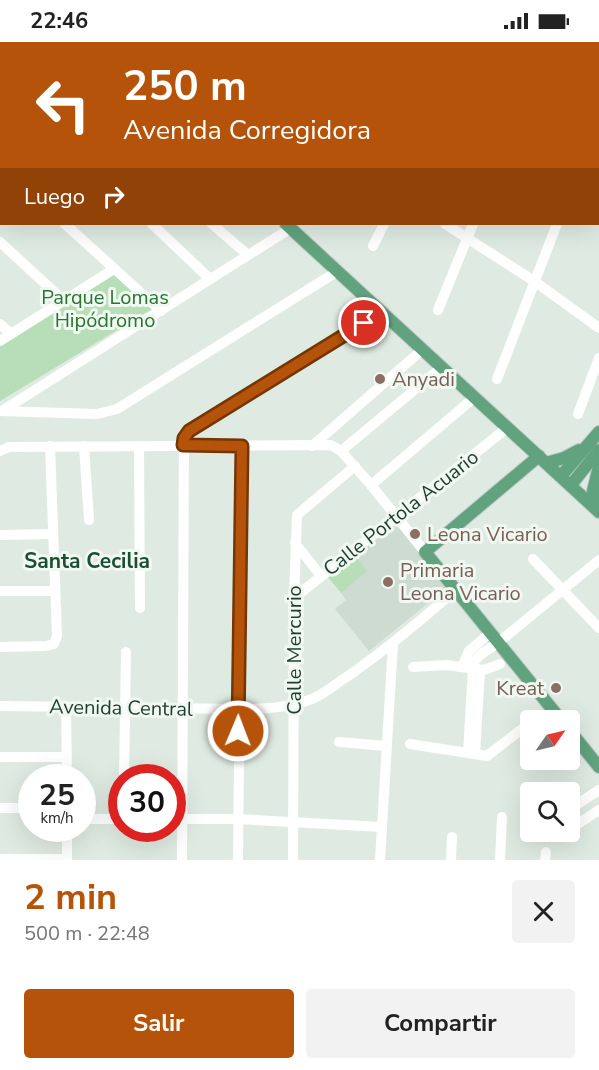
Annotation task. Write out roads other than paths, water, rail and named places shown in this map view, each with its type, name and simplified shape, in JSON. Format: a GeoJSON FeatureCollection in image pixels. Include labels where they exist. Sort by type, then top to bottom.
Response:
{"type":"FeatureCollection","features":[{"type":"Feature","properties":{"kind":"main road"},"geometry":{"type":"LineString","coordinates":[[289,226],[597,510]]}},
{"type":"Feature","properties":{"kind":"main road"},"geometry":{"type":"LineString","coordinates":[[571,485],[594,446],[599,432]]}},
{"type":"Feature","properties":{"kind":"main road"},"geometry":{"type":"LineString","coordinates":[[553,710],[425,552],[543,460],[564,458],[594,446]]}},
{"type":"Feature","properties":{"kind":"main road"},"geometry":{"type":"LineString","coordinates":[[561,476],[594,446]]}},
{"type":"Feature","properties":{"kind":"main road"},"geometry":{"type":"LineString","coordinates":[[597,510],[593,491],[599,466]]}},
{"type":"Feature","properties":{"kind":"main road"},"geometry":{"type":"LineString","coordinates":[[580,743],[599,767]]}},
{"type":"Feature","properties":{"kind":"street"},"geometry":{"type":"LineString","coordinates":[[66,225],[161,311]]}},
{"type":"Feature","properties":{"kind":"street"},"geometry":{"type":"LineString","coordinates":[[153,225],[210,279]]}},
{"type":"Feature","properties":{"kind":"street"},"geometry":{"type":"LineString","coordinates":[[213,225],[248,255]]}},
{"type":"Feature","properties":{"kind":"street"},"geometry":{"type":"LineString","coordinates":[[373,246],[384,225]]}},
{"type":"Feature","properties":{"kind":"street"},"geometry":{"type":"LineString","coordinates":[[446,225],[534,281],[599,328]]}},
{"type":"Feature","properties":{"kind":"street"},"geometry":{"type":"LineString","coordinates":[[438,310],[472,225]]}},
{"type":"Feature","properties":{"kind":"street"},"geometry":{"type":"LineString","coordinates":[[497,379],[557,225]]}},
{"type":"Feature","properties":{"kind":"street"},"geometry":{"type":"LineString","coordinates":[[1,411],[161,311],[289,226]]}},
{"type":"Feature","properties":{"kind":"street"},"geometry":{"type":"LineString","coordinates":[[0,242],[64,301]]}},
{"type":"Feature","properties":{"kind":"street"},"geometry":{"type":"LineString","coordinates":[[0,341],[114,269]]}},
{"type":"Feature","properties":{"kind":"street"},"geometry":{"type":"LineString","coordinates":[[1,411],[97,414],[117,409],[338,271]]}},
{"type":"Feature","properties":{"kind":"street"},"geometry":{"type":"LineString","coordinates":[[181,764],[184,709],[184,438],[189,431],[381,312]]}},
{"type":"Feature","properties":{"kind":"street"},"geometry":{"type":"LineString","coordinates":[[0,324],[11,334]]}},
{"type":"Feature","properties":{"kind":"street"},"geometry":{"type":"LineString","coordinates":[[312,446],[422,350]]}},
{"type":"Feature","properties":{"kind":"street"},"geometry":{"type":"LineString","coordinates":[[578,414],[599,358]]}},
{"type":"Feature","properties":{"kind":"street"},"geometry":{"type":"LineString","coordinates":[[342,451],[442,367]]}},
{"type":"Feature","properties":{"kind":"street"},"geometry":{"type":"LineString","coordinates":[[371,485],[475,397]]}},
{"type":"Feature","properties":{"kind":"street","name":"Calle Portola Acuario"},"geometry":{"type":"LineString","coordinates":[[294,598],[507,428]]}},
{"type":"Feature","properties":{"kind":"street"},"geometry":{"type":"LineString","coordinates":[[0,451],[9,447],[50,446],[331,445],[342,451],[425,552]]}},
{"type":"Feature","properties":{"kind":"street"},"geometry":{"type":"LineString","coordinates":[[0,647],[46,646],[54,644],[57,636],[50,446]]}},
{"type":"Feature","properties":{"kind":"street"},"geometry":{"type":"LineString","coordinates":[[84,446],[89,520]]}},
{"type":"Feature","properties":{"kind":"street"},"geometry":{"type":"LineString","coordinates":[[139,446],[140,608]]}},
{"type":"Feature","properties":{"kind":"street"},"geometry":{"type":"LineString","coordinates":[[238,860],[242,446]]}},
{"type":"Feature","properties":{"kind":"street","name":"Calle Mercurio"},"geometry":{"type":"LineString","coordinates":[[293,860],[294,598],[297,514],[355,466]]}},
{"type":"Feature","properties":{"kind":"street"},"geometry":{"type":"LineString","coordinates":[[0,535],[53,534]]}},
{"type":"Feature","properties":{"kind":"street"},"geometry":{"type":"LineString","coordinates":[[295,543],[321,576]]}},
{"type":"Feature","properties":{"kind":"street"},"geometry":{"type":"LineString","coordinates":[[533,559],[599,628]]}},
{"type":"Feature","properties":{"kind":"street"},"geometry":{"type":"LineString","coordinates":[[472,669],[477,658],[500,642],[599,560]]}},
{"type":"Feature","properties":{"kind":"street","name":"Avenida Central"},"geometry":{"type":"LineString","coordinates":[[0,706],[266,709],[294,704],[314,698],[326,691],[393,644],[456,590]]}},
{"type":"Feature","properties":{"kind":"street"},"geometry":{"type":"LineString","coordinates":[[0,591],[55,591]]}},
{"type":"Feature","properties":{"kind":"street"},"geometry":{"type":"LineString","coordinates":[[472,754],[470,651],[491,632]]}},
{"type":"Feature","properties":{"kind":"street"},"geometry":{"type":"LineString","coordinates":[[380,860],[393,644]]}},
{"type":"Feature","properties":{"kind":"street"},"geometry":{"type":"LineString","coordinates":[[124,764],[126,652]]}},
{"type":"Feature","properties":{"kind":"street"},"geometry":{"type":"LineString","coordinates":[[413,667],[446,665],[472,669],[500,664]]}},
{"type":"Feature","properties":{"kind":"street"},"geometry":{"type":"LineString","coordinates":[[66,707],[66,764]]}},
{"type":"Feature","properties":{"kind":"street"},"geometry":{"type":"LineString","coordinates":[[410,744],[484,756],[491,754],[520,730]]}},
{"type":"Feature","properties":{"kind":"street"},"geometry":{"type":"LineString","coordinates":[[339,742],[386,746]]}},
{"type":"Feature","properties":{"kind":"street"},"geometry":{"type":"LineString","coordinates":[[0,757],[66,757]]}},
{"type":"Feature","properties":{"kind":"street"},"geometry":{"type":"LineString","coordinates":[[580,802],[599,790]]}},
{"type":"Feature","properties":{"kind":"street"},"geometry":{"type":"LineString","coordinates":[[0,808],[18,808]]}},
{"type":"Feature","properties":{"kind":"street"},"geometry":{"type":"LineString","coordinates":[[580,824],[599,810]]}},
{"type":"Feature","properties":{"kind":"street"},"geometry":{"type":"LineString","coordinates":[[500,860],[502,817]]}},
{"type":"Feature","properties":{"kind":"street"},"geometry":{"type":"LineString","coordinates":[[186,819],[238,819],[382,826]]}},
{"type":"Feature","properties":{"kind":"street"},"geometry":{"type":"LineString","coordinates":[[451,860],[452,837]]}},
{"type":"Feature","properties":{"kind":"street"},"geometry":{"type":"LineString","coordinates":[[0,859],[67,860],[67,842]]}},
{"type":"Feature","properties":{"kind":"street"},"geometry":{"type":"LineString","coordinates":[[180,842],[182,860]]}},
{"type":"Feature","properties":{"kind":"place","name":"Anyadi"},"geometry":{"type":"Point","coordinates":[380,379]}},
{"type":"Feature","properties":{"kind":"place","name":"Leona Vicario"},"geometry":{"type":"Point","coordinates":[415,534]}},
{"type":"Feature","properties":{"kind":"place","name":"Primaria Leona Vicario"},"geometry":{"type":"Point","coordinates":[388,582]}},
{"type":"Feature","properties":{"kind":"place","name":"Kreat"},"geometry":{"type":"Point","coordinates":[556,688]}},
{"type":"Feature","properties":{"kind":"district","name":"Santa Cecilia"},"geometry":{"type":"Point","coordinates":[87,561]}},
{"type":"Feature","properties":{"kind":"park label","name":"Parque Lomas Hipódromo"},"geometry":{"type":"Point","coordinates":[105,308]}}]}
